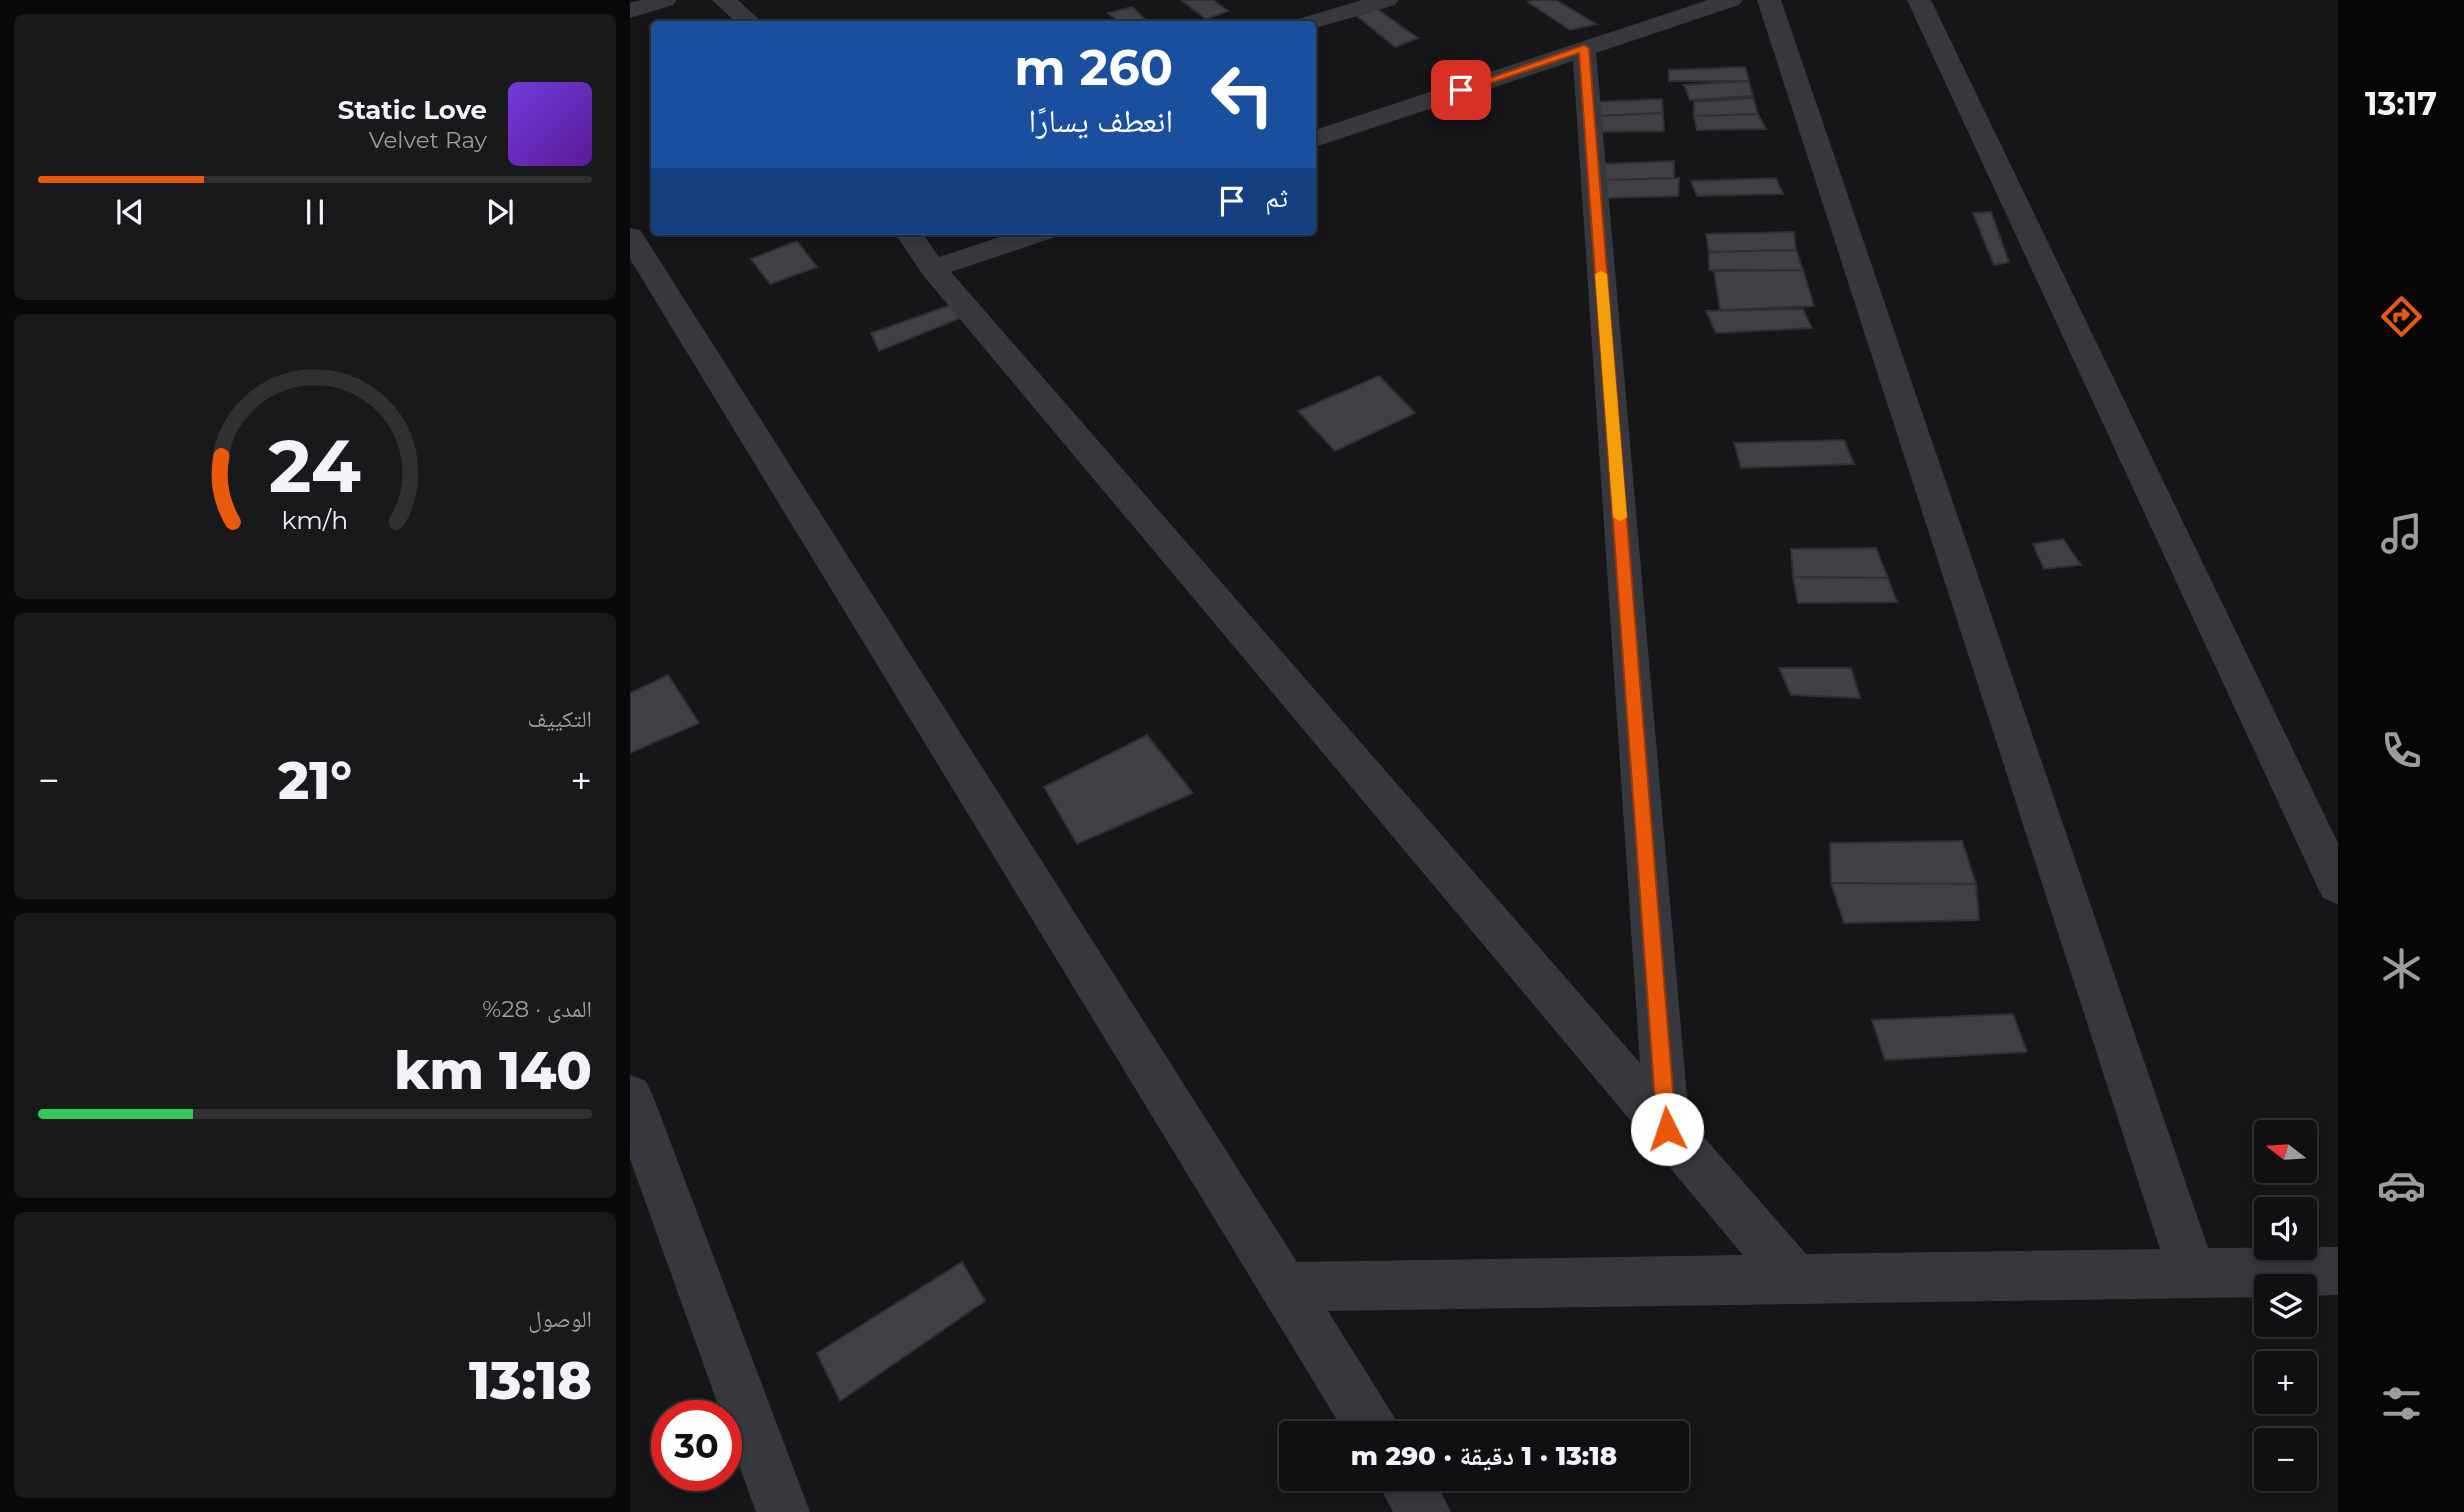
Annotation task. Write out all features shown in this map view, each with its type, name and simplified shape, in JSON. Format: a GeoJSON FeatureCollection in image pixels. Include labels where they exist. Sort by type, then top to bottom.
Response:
{"type":"FeatureCollection","features":[{"type":"Feature","properties":{"kind":"street"},"geometry":{"type":"LineString","coordinates":[[630,11],[665,0]]}},
{"type":"Feature","properties":{"kind":"street"},"geometry":{"type":"LineString","coordinates":[[724,0],[748,21]]}},
{"type":"Feature","properties":{"kind":"street"},"geometry":{"type":"LineString","coordinates":[[1316,21],[1387,0]]}},
{"type":"Feature","properties":{"kind":"street"},"geometry":{"type":"LineString","coordinates":[[1316,139],[1731,0]]}},
{"type":"Feature","properties":{"kind":"street"},"geometry":{"type":"LineString","coordinates":[[1769,0],[2192,1273]]}},
{"type":"Feature","properties":{"kind":"street"},"geometry":{"type":"LineString","coordinates":[[1919,0],[2338,886]]}},
{"type":"Feature","properties":{"kind":"street"},"geometry":{"type":"LineString","coordinates":[[1584,48],[1667,1129]]}},
{"type":"Feature","properties":{"kind":"street"},"geometry":{"type":"LineString","coordinates":[[910,235],[933,269],[1795,1279]]}},
{"type":"Feature","properties":{"kind":"street"},"geometry":{"type":"LineString","coordinates":[[933,269],[1033,235]]}},
{"type":"Feature","properties":{"kind":"street"},"geometry":{"type":"LineString","coordinates":[[630,236],[1367,1421]]}},
{"type":"Feature","properties":{"kind":"street"},"geometry":{"type":"LineString","coordinates":[[630,1096],[783,1512]]}},
{"type":"Feature","properties":{"kind":"street"},"geometry":{"type":"LineString","coordinates":[[1283,1287],[2338,1271]]}},
{"type":"Feature","properties":{"kind":"street"},"geometry":{"type":"LineString","coordinates":[[1411,1491],[1424,1512]]}},
{"type":"Feature","properties":{"kind":"building"},"geometry":{"type":"Polygon","coordinates":[[[1181,0],[1213,0],[1228,11],[1206,19],[1181,0]]]}},
{"type":"Feature","properties":{"kind":"building"},"geometry":{"type":"Polygon","coordinates":[[[1556,0],[1596,24],[1570,30],[1528,2],[1556,0]]]}},
{"type":"Feature","properties":{"kind":"building"},"geometry":{"type":"Polygon","coordinates":[[[1132,7],[1147,21],[1117,21],[1108,13],[1132,7]]]}},
{"type":"Feature","properties":{"kind":"building"},"geometry":{"type":"Polygon","coordinates":[[[1377,9],[1418,38],[1395,47],[1357,16],[1377,9]]]}},
{"type":"Feature","properties":{"kind":"building"},"geometry":{"type":"Polygon","coordinates":[[[1745,67],[1749,81],[1669,81],[1669,70],[1745,67]]]}},
{"type":"Feature","properties":{"kind":"building"},"geometry":{"type":"Polygon","coordinates":[[[1749,81],[1753,96],[1690,100],[1684,85],[1749,81]]]}},
{"type":"Feature","properties":{"kind":"building"},"geometry":{"type":"Polygon","coordinates":[[[1753,98],[1758,114],[1694,116],[1694,102],[1753,98]]]}},
{"type":"Feature","properties":{"kind":"building"},"geometry":{"type":"Polygon","coordinates":[[[1662,99],[1663,113],[1595,116],[1595,102],[1662,99]]]}},
{"type":"Feature","properties":{"kind":"building"},"geometry":{"type":"Polygon","coordinates":[[[1663,113],[1664,131],[1598,132],[1595,116],[1663,113]]]}},
{"type":"Feature","properties":{"kind":"building"},"geometry":{"type":"Polygon","coordinates":[[[1758,114],[1766,129],[1697,130],[1694,116],[1758,114]]]}},
{"type":"Feature","properties":{"kind":"building"},"geometry":{"type":"Polygon","coordinates":[[[1674,161],[1674,178],[1603,180],[1603,164],[1674,161]]]}},
{"type":"Feature","properties":{"kind":"building"},"geometry":{"type":"Polygon","coordinates":[[[1679,178],[1678,196],[1605,198],[1603,180],[1679,178]]]}},
{"type":"Feature","properties":{"kind":"building"},"geometry":{"type":"Polygon","coordinates":[[[1776,178],[1783,194],[1697,196],[1691,181],[1776,178]]]}},
{"type":"Feature","properties":{"kind":"building"},"geometry":{"type":"Polygon","coordinates":[[[1991,212],[2009,262],[1994,265],[1973,213],[1991,212]]]}},
{"type":"Feature","properties":{"kind":"building"},"geometry":{"type":"Polygon","coordinates":[[[1794,232],[1796,250],[1709,252],[1706,234],[1794,232]]]}},
{"type":"Feature","properties":{"kind":"building"},"geometry":{"type":"Polygon","coordinates":[[[797,241],[817,267],[770,284],[751,259],[797,241]]]}},
{"type":"Feature","properties":{"kind":"building"},"geometry":{"type":"Polygon","coordinates":[[[1796,250],[1803,270],[1709,270],[1709,252],[1796,250]]]}},
{"type":"Feature","properties":{"kind":"building"},"geometry":{"type":"Polygon","coordinates":[[[1803,270],[1814,306],[1720,310],[1714,271],[1803,270]]]}},
{"type":"Feature","properties":{"kind":"building"},"geometry":{"type":"Polygon","coordinates":[[[951,305],[963,317],[879,351],[871,333],[951,305]]]}},
{"type":"Feature","properties":{"kind":"building"},"geometry":{"type":"Polygon","coordinates":[[[1803,309],[1812,328],[1716,333],[1706,311],[1803,309]]]}},
{"type":"Feature","properties":{"kind":"building"},"geometry":{"type":"Polygon","coordinates":[[[1379,376],[1415,413],[1335,451],[1298,411],[1379,376]]]}},
{"type":"Feature","properties":{"kind":"building"},"geometry":{"type":"Polygon","coordinates":[[[1844,440],[1854,464],[1741,468],[1734,443],[1844,440]]]}},
{"type":"Feature","properties":{"kind":"building"},"geometry":{"type":"Polygon","coordinates":[[[2063,539],[2081,565],[2044,569],[2033,544],[2063,539]]]}},
{"type":"Feature","properties":{"kind":"building"},"geometry":{"type":"Polygon","coordinates":[[[1876,548],[1888,578],[1793,577],[1791,549],[1876,548]]]}},
{"type":"Feature","properties":{"kind":"building"},"geometry":{"type":"Polygon","coordinates":[[[1793,577],[1888,578],[1897,602],[1798,603],[1793,577]]]}},
{"type":"Feature","properties":{"kind":"building"},"geometry":{"type":"Polygon","coordinates":[[[1779,668],[1851,668],[1860,698],[1791,695],[1779,668]]]}},
{"type":"Feature","properties":{"kind":"building"},"geometry":{"type":"Polygon","coordinates":[[[668,675],[699,723],[630,753],[630,693],[668,675]]]}},
{"type":"Feature","properties":{"kind":"building"},"geometry":{"type":"Polygon","coordinates":[[[1147,735],[1193,793],[1077,844],[1044,787],[1147,735]]]}},
{"type":"Feature","properties":{"kind":"building"},"geometry":{"type":"Polygon","coordinates":[[[1962,841],[1976,884],[1831,883],[1830,843],[1962,841]]]}},
{"type":"Feature","properties":{"kind":"building"},"geometry":{"type":"Polygon","coordinates":[[[1831,883],[1976,884],[1979,920],[1844,923],[1831,883]]]}},
{"type":"Feature","properties":{"kind":"building"},"geometry":{"type":"Polygon","coordinates":[[[2013,1014],[2027,1052],[1885,1060],[1872,1020],[2013,1014]]]}},
{"type":"Feature","properties":{"kind":"building"},"geometry":{"type":"Polygon","coordinates":[[[962,1262],[985,1301],[840,1401],[817,1353],[962,1262]]]}},
{"type":"Feature","properties":{"kind":"slow traffic"},"geometry":{"type":"LineString","coordinates":[[1601,274],[1620,517]]}},
{"type":"Feature","properties":{"kind":"route"},"geometry":{"type":"LineString","coordinates":[[1461,90],[1584,48],[1667,1129]]}}]}
